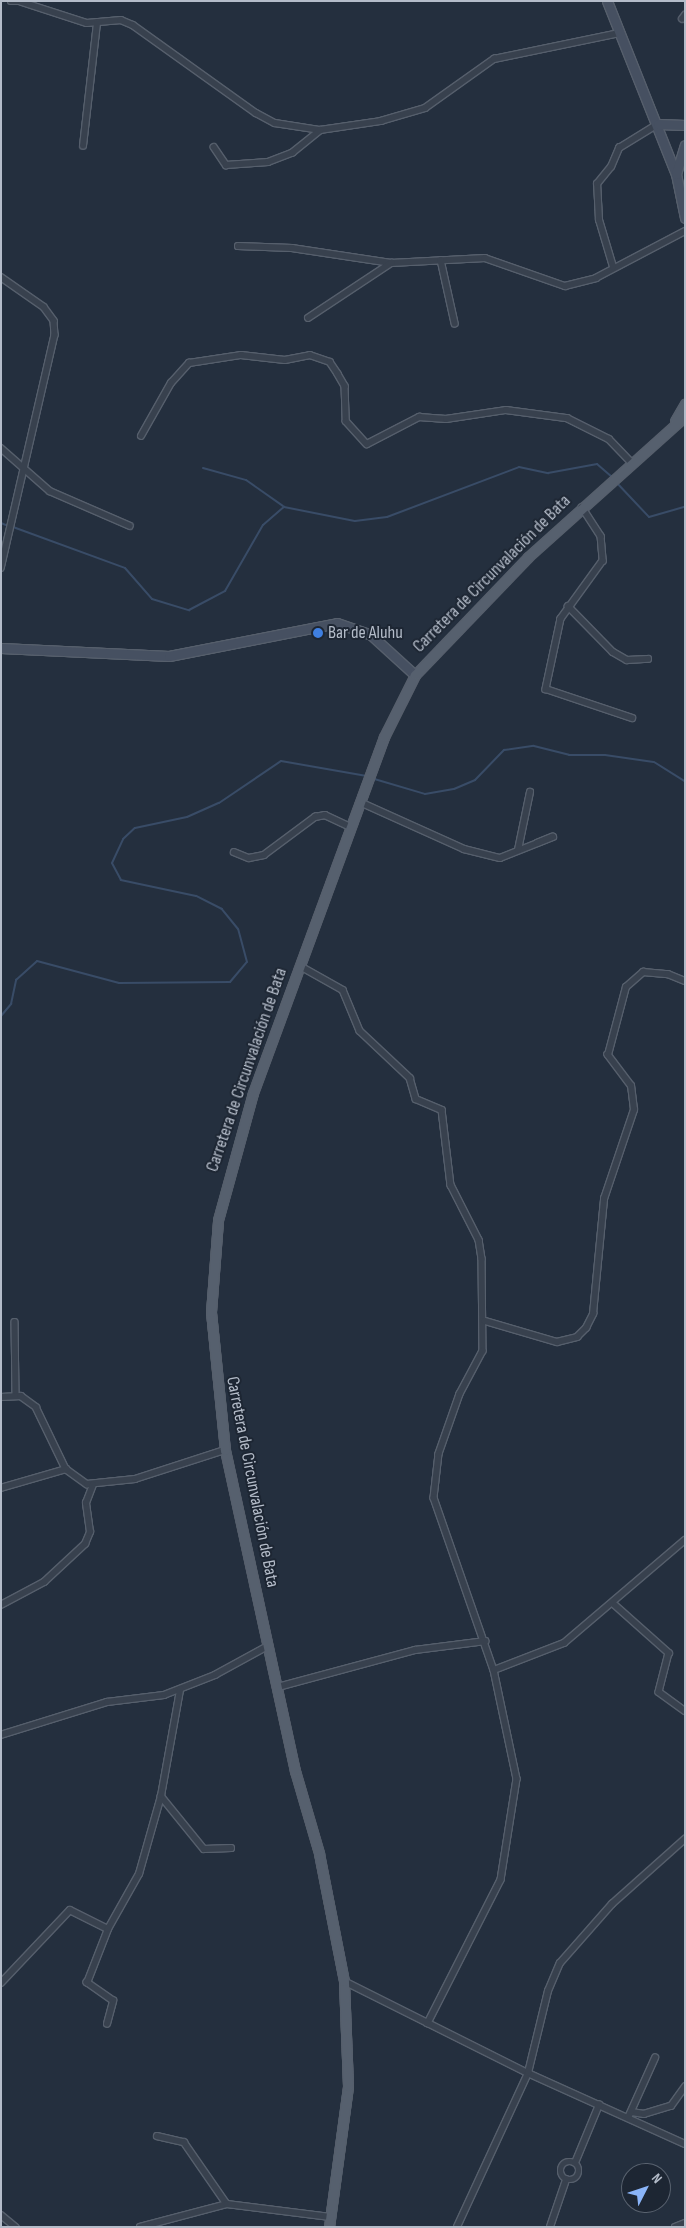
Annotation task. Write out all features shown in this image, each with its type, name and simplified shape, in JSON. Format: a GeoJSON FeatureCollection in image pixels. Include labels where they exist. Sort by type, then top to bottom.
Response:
{"type":"FeatureCollection","features":[{"type":"Feature","properties":{"kind":"main road","name":"Carretera de Circunvalación de Bata"},"geometry":{"type":"LineString","coordinates":[[671,428],[685,404]]}},
{"type":"Feature","properties":{"kind":"main road","name":"Carretera de Circunvalación de Bata"},"geometry":{"type":"LineString","coordinates":[[328,2227],[348,2086],[344,1981],[319,1853],[295,1771],[225,1450],[210,1312],[218,1220],[239,1133],[372,768],[415,675],[608,482],[685,416]]}},
{"type":"Feature","properties":{"kind":"street"},"geometry":{"type":"LineString","coordinates":[[11,1],[23,2],[97,23],[121,20],[160,40],[275,123],[320,130],[381,121],[425,108],[494,60],[620,33]]}},
{"type":"Feature","properties":{"kind":"street"},"geometry":{"type":"LineString","coordinates":[[607,1],[658,124],[676,174],[685,218]]}},
{"type":"Feature","properties":{"kind":"street"},"geometry":{"type":"LineString","coordinates":[[83,146],[97,23]]}},
{"type":"Feature","properties":{"kind":"street"},"geometry":{"type":"LineString","coordinates":[[612,267],[599,220],[597,184],[621,146],[658,124],[685,125]]}},
{"type":"Feature","properties":{"kind":"street"},"geometry":{"type":"LineString","coordinates":[[214,147],[226,165],[268,162],[292,153],[320,130]]}},
{"type":"Feature","properties":{"kind":"street"},"geometry":{"type":"LineString","coordinates":[[676,174],[685,145]]}},
{"type":"Feature","properties":{"kind":"street"},"geometry":{"type":"LineString","coordinates":[[238,246],[292,248],[391,263],[485,258],[566,286],[584,283],[685,231]]}},
{"type":"Feature","properties":{"kind":"street"},"geometry":{"type":"LineString","coordinates":[[441,260],[455,323]]}},
{"type":"Feature","properties":{"kind":"street"},"geometry":{"type":"LineString","coordinates":[[308,318],[391,263]]}},
{"type":"Feature","properties":{"kind":"street"},"geometry":{"type":"LineString","coordinates":[[1,277],[44,307],[54,321],[55,335],[6,531],[1,568]]}},
{"type":"Feature","properties":{"kind":"street"},"geometry":{"type":"LineString","coordinates":[[141,436],[171,383],[188,363],[241,355],[284,360],[310,355],[330,362],[338,374],[345,386],[346,421],[367,444],[419,417],[446,419],[506,410],[567,418],[609,439],[631,462]]}},
{"type":"Feature","properties":{"kind":"street"},"geometry":{"type":"LineString","coordinates":[[1,448],[21,469],[72,504],[130,526]]}},
{"type":"Feature","properties":{"kind":"street"},"geometry":{"type":"LineString","coordinates":[[582,507],[601,536],[604,552],[595,573],[568,606],[549,662],[546,689],[632,718]]}},
{"type":"Feature","properties":{"kind":"street"},"geometry":{"type":"LineString","coordinates":[[568,606],[613,652],[627,660],[648,659]]}},
{"type":"Feature","properties":{"kind":"street"},"geometry":{"type":"LineString","coordinates":[[1,648],[169,656],[337,623],[371,635],[415,675]]}},
{"type":"Feature","properties":{"kind":"street"},"geometry":{"type":"LineString","coordinates":[[518,850],[530,792]]}},
{"type":"Feature","properties":{"kind":"street"},"geometry":{"type":"LineString","coordinates":[[360,802],[479,854],[500,858],[553,838],[538,843]]}},
{"type":"Feature","properties":{"kind":"street"},"geometry":{"type":"LineString","coordinates":[[234,852],[249,858],[264,855],[315,817],[325,815],[351,827]]}},
{"type":"Feature","properties":{"kind":"street"},"geometry":{"type":"LineString","coordinates":[[300,966],[343,990],[360,1031],[410,1078],[416,1099],[442,1110],[451,1185],[479,1240],[485,1321],[483,1351],[460,1394],[439,1454],[434,1498],[449,1550],[485,1641],[494,1670],[517,1780],[510,1845],[501,1880],[428,2023]]}},
{"type":"Feature","properties":{"kind":"street"},"geometry":{"type":"LineString","coordinates":[[485,1321],[556,1342],[577,1337],[586,1328],[593,1314],[604,1199],[634,1110],[631,1086],[608,1055],[626,987],[643,972],[668,974],[685,981]]}},
{"type":"Feature","properties":{"kind":"street"},"geometry":{"type":"LineString","coordinates":[[15,1322],[16,1395]]}},
{"type":"Feature","properties":{"kind":"street"},"geometry":{"type":"LineString","coordinates":[[1,1397],[16,1395],[36,1407],[66,1469],[93,1485],[135,1479],[225,1450]]}},
{"type":"Feature","properties":{"kind":"street"},"geometry":{"type":"LineString","coordinates":[[1,1488],[66,1469]]}},
{"type":"Feature","properties":{"kind":"street"},"geometry":{"type":"LineString","coordinates":[[1,1605],[44,1582],[85,1544],[90,1532],[86,1503],[93,1485]]}},
{"type":"Feature","properties":{"kind":"street"},"geometry":{"type":"LineString","coordinates":[[494,1670],[553,1649],[614,1604],[685,1540]]}},
{"type":"Feature","properties":{"kind":"street"},"geometry":{"type":"LineString","coordinates":[[614,1604],[669,1653],[659,1692],[685,1712]]}},
{"type":"Feature","properties":{"kind":"street"},"geometry":{"type":"LineString","coordinates":[[278,1687],[415,1650],[485,1641]]}},
{"type":"Feature","properties":{"kind":"street"},"geometry":{"type":"LineString","coordinates":[[1,1734],[84,1707],[180,1690],[268,1646]]}},
{"type":"Feature","properties":{"kind":"street"},"geometry":{"type":"LineString","coordinates":[[107,2024],[113,2002],[87,1983],[108,1929],[139,1874],[161,1796],[180,1690]]}},
{"type":"Feature","properties":{"kind":"street"},"geometry":{"type":"LineString","coordinates":[[161,1796],[204,1849],[218,1852],[232,1848]]}},
{"type":"Feature","properties":{"kind":"street"},"geometry":{"type":"LineString","coordinates":[[457,2227],[528,2073],[548,1990],[560,1963],[612,1904],[685,1839]]}},
{"type":"Feature","properties":{"kind":"street"},"geometry":{"type":"LineString","coordinates":[[1,1983],[70,1910],[108,1929]]}},
{"type":"Feature","properties":{"kind":"street"},"geometry":{"type":"LineString","coordinates":[[344,1981],[528,2073],[685,2144]]}},
{"type":"Feature","properties":{"kind":"street"},"geometry":{"type":"LineString","coordinates":[[628,2118],[655,2058]]}},
{"type":"Feature","properties":{"kind":"street"},"geometry":{"type":"LineString","coordinates":[[632,2112],[644,2114],[670,2106],[685,2086]]}},
{"type":"Feature","properties":{"kind":"street"},"geometry":{"type":"LineString","coordinates":[[566,2180],[578,2178],[575,2163],[599,2105]]}},
{"type":"Feature","properties":{"kind":"street"},"geometry":{"type":"LineString","coordinates":[[157,2136],[184,2142],[227,2204]]}},
{"type":"Feature","properties":{"kind":"street"},"geometry":{"type":"LineString","coordinates":[[550,2227],[566,2180],[562,2167],[575,2163]]}},
{"type":"Feature","properties":{"kind":"street"},"geometry":{"type":"LineString","coordinates":[[140,2227],[227,2204],[330,2217]]}},
{"type":"Feature","properties":{"kind":"street"},"geometry":{"type":"LineString","coordinates":[[1,2215],[16,2227]]}},
{"type":"Feature","properties":{"kind":"street"},"geometry":{"type":"LineString","coordinates":[[675,2227],[685,2223]]}},
{"type":"Feature","properties":{"kind":"waterway"},"geometry":{"type":"LineString","coordinates":[[13,527],[125,568],[152,599],[189,610],[225,591],[263,525],[284,507],[355,521],[387,517],[519,467],[548,473],[597,464],[613,478]]}},
{"type":"Feature","properties":{"kind":"waterway"},"geometry":{"type":"LineString","coordinates":[[203,468],[246,480],[283,506]]}},
{"type":"Feature","properties":{"kind":"waterway"},"geometry":{"type":"LineString","coordinates":[[616,482],[649,517],[685,507]]}},
{"type":"Feature","properties":{"kind":"waterway"},"geometry":{"type":"LineString","coordinates":[[1,523],[8,526]]}},
{"type":"Feature","properties":{"kind":"waterway"},"geometry":{"type":"LineString","coordinates":[[371,778],[425,794],[454,789],[475,780],[504,750],[534,746],[569,755],[605,755],[654,762],[685,781]]}},
{"type":"Feature","properties":{"kind":"waterway"},"geometry":{"type":"LineString","coordinates":[[1,1016],[11,1004],[16,980],[37,961],[119,983],[230,982],[247,962],[238,929],[222,909],[196,896],[121,880],[112,863],[123,839],[135,828],[187,817],[219,803],[281,761],[367,776]]}},
{"type":"Feature","properties":{"kind":"place","name":"Bar de Aluhu"},"geometry":{"type":"Point","coordinates":[318,633]}}]}
